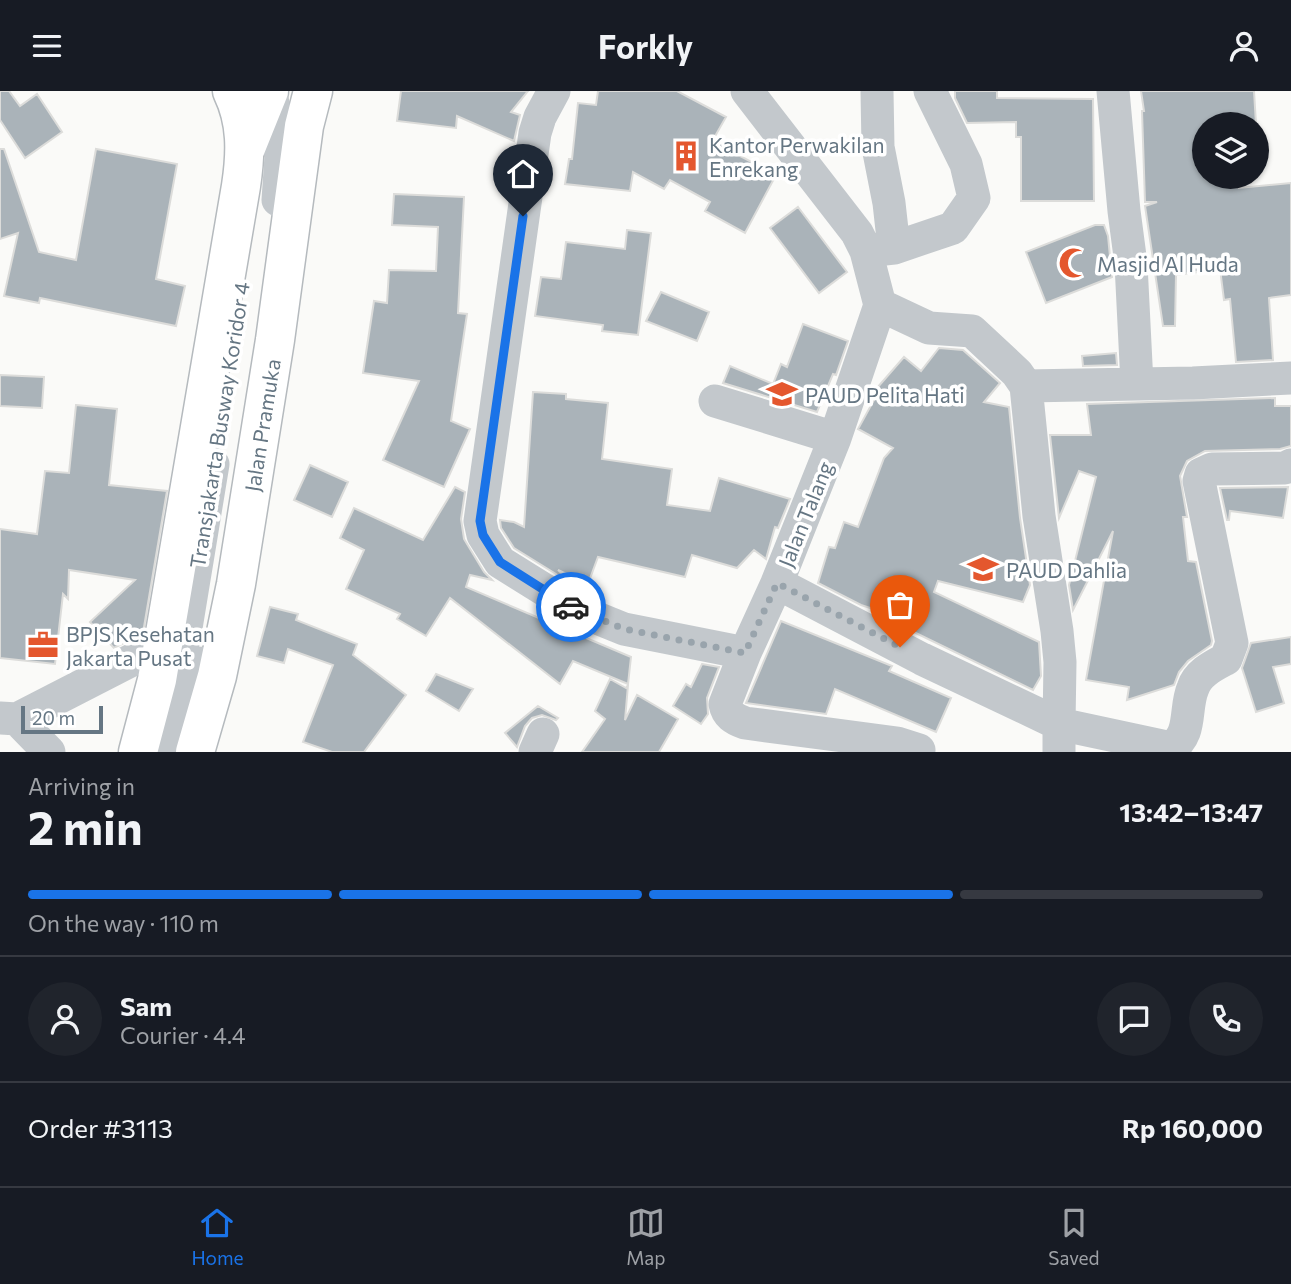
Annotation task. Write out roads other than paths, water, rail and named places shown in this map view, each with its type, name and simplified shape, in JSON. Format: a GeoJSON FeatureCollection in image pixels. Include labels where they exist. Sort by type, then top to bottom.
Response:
{"type":"FeatureCollection","features":[{"type":"Feature","properties":{"kind":"main road","name":"Jalan Pramuka"},"geometry":{"type":"LineString","coordinates":[[195,752],[217,675],[236,584],[311,92]]}},
{"type":"Feature","properties":{"kind":"main road"},"geometry":{"type":"LineString","coordinates":[[140,752],[157,680],[252,117]]}},
{"type":"Feature","properties":{"kind":"street"},"geometry":{"type":"LineString","coordinates":[[554,91],[535,133],[480,521],[483,535],[500,562],[577,610],[624,629],[745,653]]}},
{"type":"Feature","properties":{"kind":"street"},"geometry":{"type":"LineString","coordinates":[[747,91],[857,233],[880,249]]}},
{"type":"Feature","properties":{"kind":"street"},"geometry":{"type":"LineString","coordinates":[[877,91],[878,147],[888,203],[880,249],[880,305],[929,328],[972,331],[1017,373],[1026,386],[1039,516],[1060,662],[1059,738]]}},
{"type":"Feature","properties":{"kind":"street"},"geometry":{"type":"LineString","coordinates":[[880,249],[953,228],[974,198],[966,165],[930,91]]}},
{"type":"Feature","properties":{"kind":"street"},"geometry":{"type":"LineString","coordinates":[[1113,91],[1131,264],[1137,384]]}},
{"type":"Feature","properties":{"kind":"street","name":"Transjakarta Busway Koridor 4"},"geometry":{"type":"LineString","coordinates":[[140,752],[168,694],[184,640],[255,204],[260,154],[252,117]]}},
{"type":"Feature","properties":{"kind":"street","name":"Transjakarta Busway Koridor 4"},"geometry":{"type":"LineString","coordinates":[[170,752],[214,608],[276,215],[281,156],[252,117]]}},
{"type":"Feature","properties":{"kind":"street","name":"Jalan Talang"},"geometry":{"type":"LineString","coordinates":[[880,305],[835,438],[777,583],[946,671],[1059,738],[1171,748],[1179,743],[1185,734],[1193,687],[1204,672],[1226,659],[1231,643],[1199,481],[1201,474],[1212,469],[1285,468],[1291,465]]}},
{"type":"Feature","properties":{"kind":"street"},"geometry":{"type":"LineString","coordinates":[[1026,386],[1291,378]]}},
{"type":"Feature","properties":{"kind":"street"},"geometry":{"type":"LineString","coordinates":[[715,401],[835,438]]}},
{"type":"Feature","properties":{"kind":"street"},"geometry":{"type":"LineString","coordinates":[[777,583],[745,653],[725,704],[726,711],[768,739],[897,743],[919,750]]}},
{"type":"Feature","properties":{"kind":"street"},"geometry":{"type":"LineString","coordinates":[[50,752],[9,719],[163,644]]}},
{"type":"Feature","properties":{"kind":"place","name":"Kantor Perwakilan Enrekang"},"geometry":{"type":"Point","coordinates":[686,156]}},
{"type":"Feature","properties":{"kind":"place","name":"Masjid Al Huda"},"geometry":{"type":"Point","coordinates":[1074,263]}},
{"type":"Feature","properties":{"kind":"place","name":"PAUD Pelita Hati"},"geometry":{"type":"Point","coordinates":[782,394]}},
{"type":"Feature","properties":{"kind":"place","name":"PAUD Dahlia"},"geometry":{"type":"Point","coordinates":[983,569]}},
{"type":"Feature","properties":{"kind":"place","name":"BPJS Kesehatan Jakarta Pusat"},"geometry":{"type":"Point","coordinates":[43,645]}}]}
